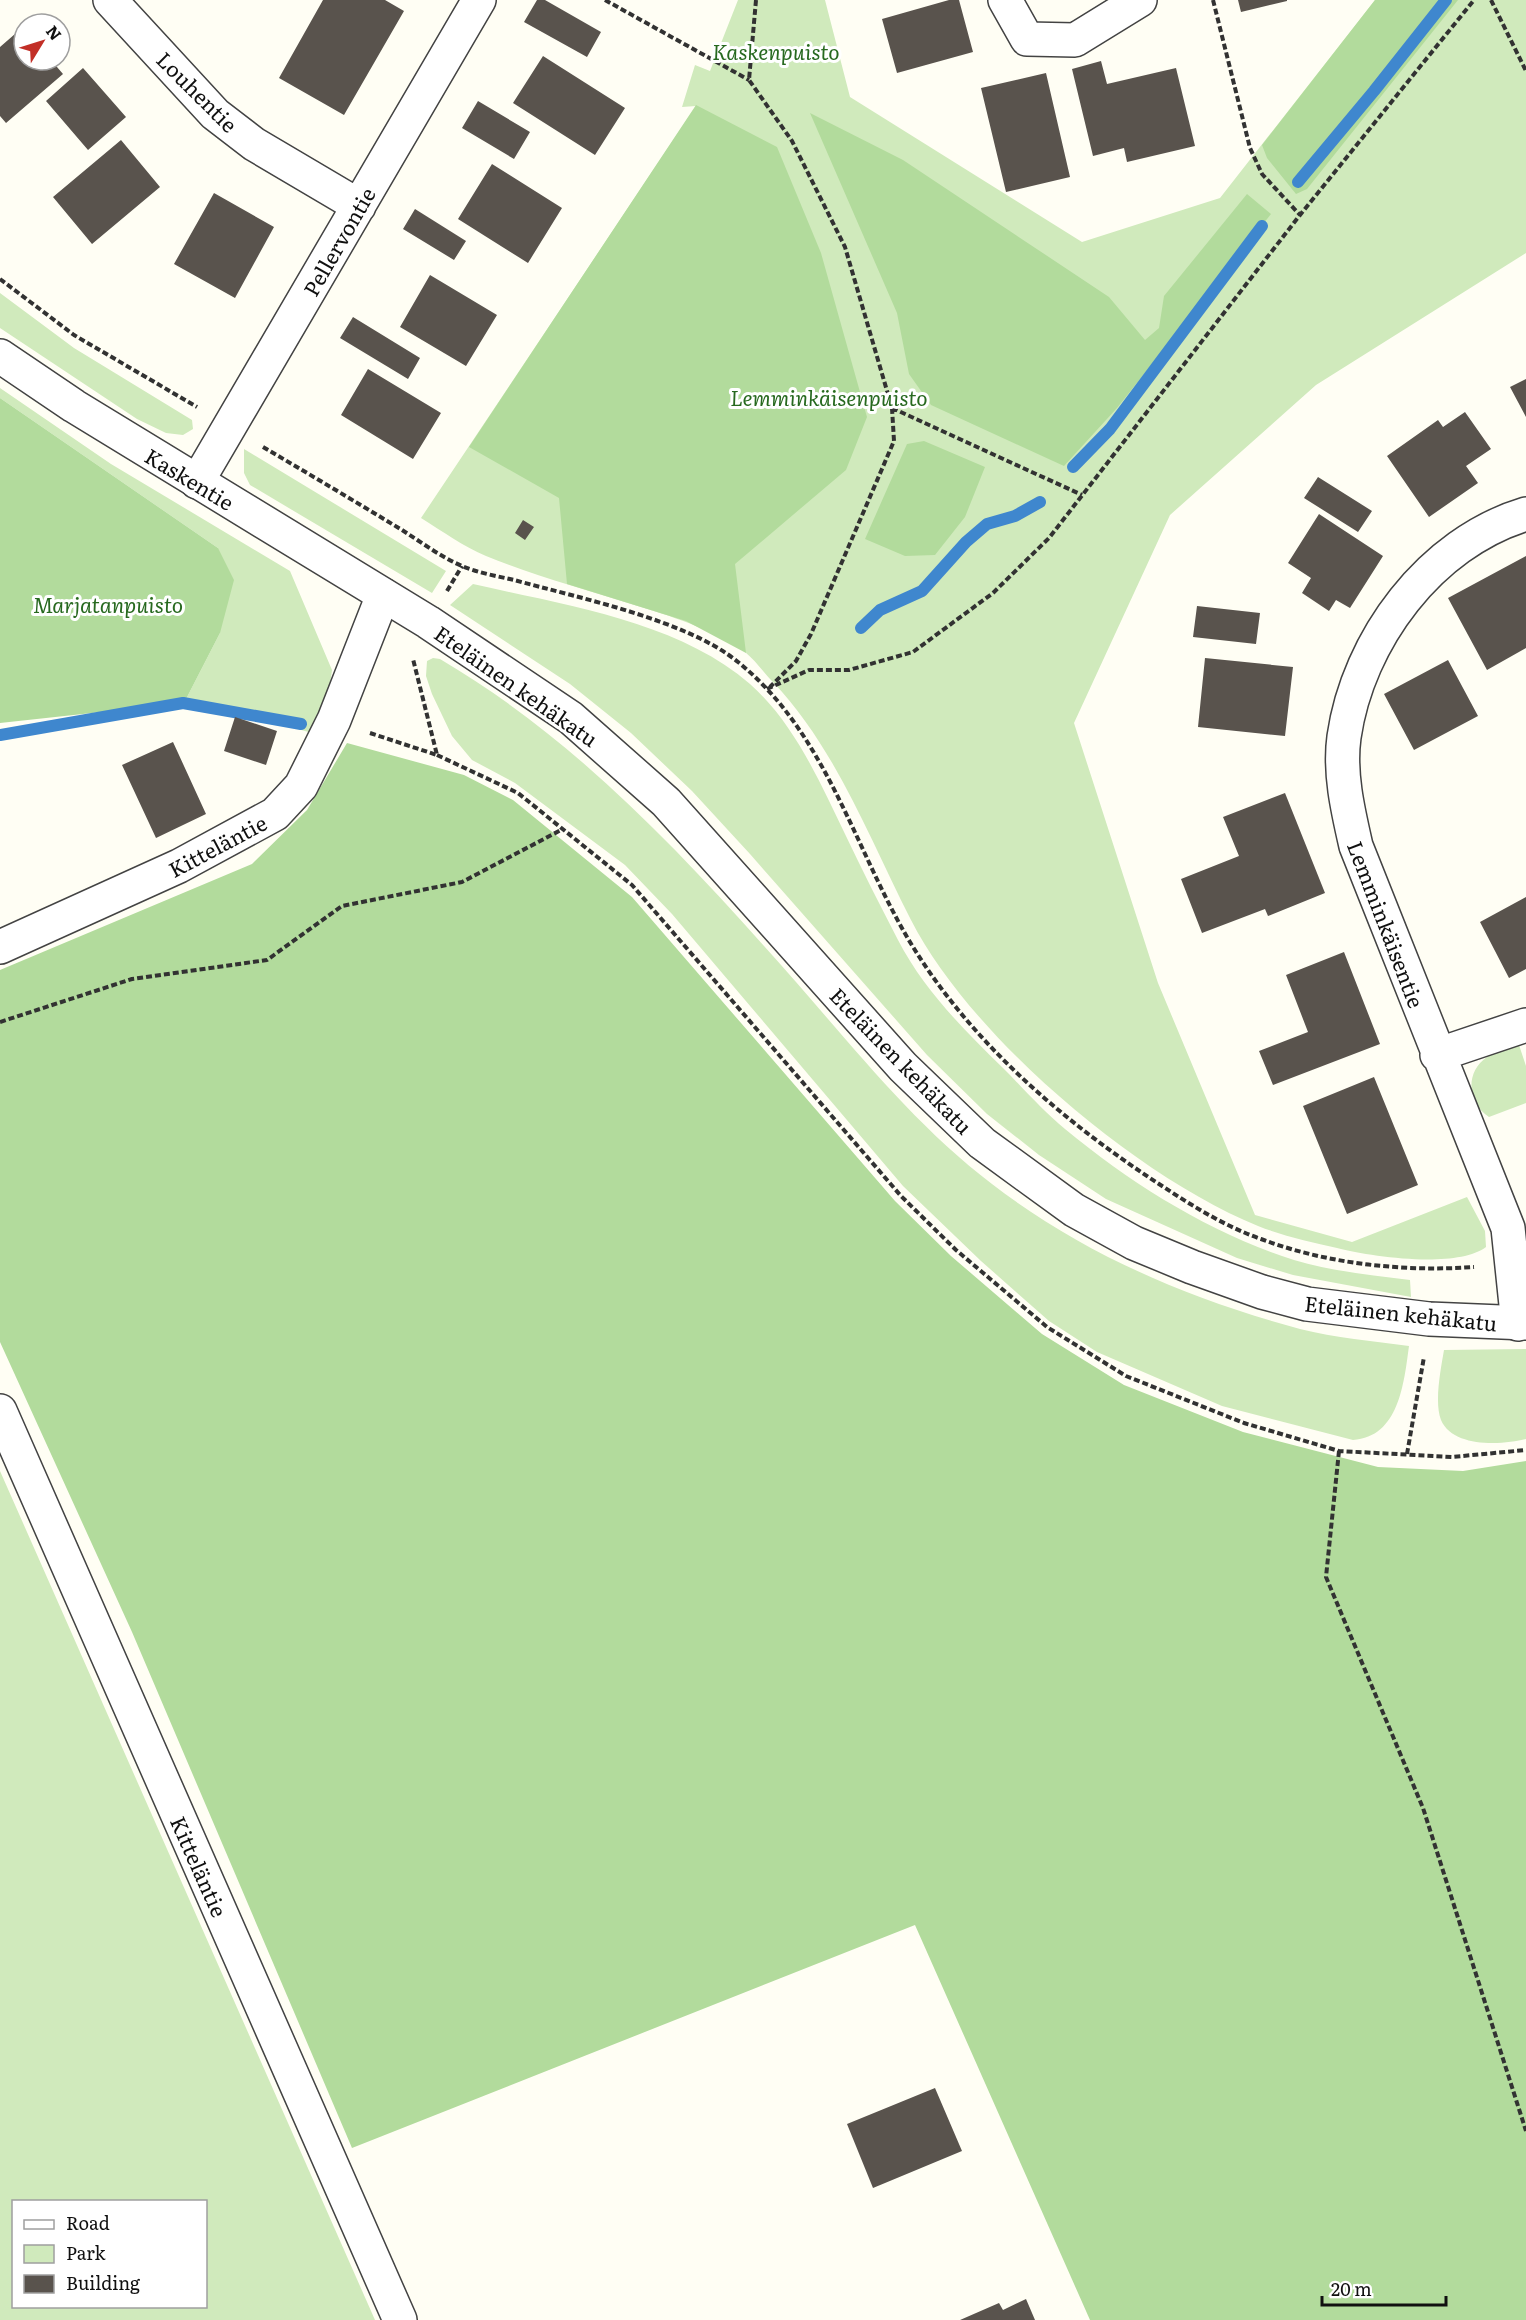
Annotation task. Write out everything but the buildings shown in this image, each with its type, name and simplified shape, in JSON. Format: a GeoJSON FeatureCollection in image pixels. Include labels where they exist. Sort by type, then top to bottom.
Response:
{"type":"FeatureCollection","features":[{"type":"Feature","properties":{"kind":"street","name":"Louhentie"},"geometry":{"type":"LineString","coordinates":[[110,0],[215,114],[254,144],[359,206]]}},
{"type":"Feature","properties":{"kind":"street","name":"Pellervontie"},"geometry":{"type":"LineString","coordinates":[[197,482],[479,0]]}},
{"type":"Feature","properties":{"kind":"street"},"geometry":{"type":"LineString","coordinates":[[1005,0],[1027,39],[1076,40],[1140,0]]}},
{"type":"Feature","properties":{"kind":"street","name":"Kaskentie"},"geometry":{"type":"LineString","coordinates":[[0,356],[74,406],[383,595]]}},
{"type":"Feature","properties":{"kind":"street","name":"Lemminkäisentie"},"geometry":{"type":"LineString","coordinates":[[1522,1324],[1510,1265],[1508,1228],[1437,1055],[1356,846],[1345,793],[1344,738],[1364,666],[1402,600],[1461,546],[1526,514]]}},
{"type":"Feature","properties":{"kind":"street","name":"Kitteläntie"},"geometry":{"type":"LineString","coordinates":[[0,947],[179,866],[275,814],[301,786],[334,720],[383,595]]}},
{"type":"Feature","properties":{"kind":"street","name":"Eteläinen kehäkatu"},"geometry":{"type":"LineString","coordinates":[[383,595],[571,718],[666,802],[903,1067],[982,1143],[1028,1179],[1074,1210],[1134,1243],[1262,1292],[1307,1304],[1429,1319],[1522,1324]]}},
{"type":"Feature","properties":{"kind":"street"},"geometry":{"type":"LineString","coordinates":[[1437,1055],[1526,1025]]}},
{"type":"Feature","properties":{"kind":"street","name":"Kitteläntie"},"geometry":{"type":"LineString","coordinates":[[0,1411],[400,2320]]}},
{"type":"Feature","properties":{"kind":"path"},"geometry":{"type":"LineString","coordinates":[[605,0],[748,80],[792,141],[845,247],[892,408],[894,441],[811,634],[796,661],[767,689]]}},
{"type":"Feature","properties":{"kind":"path"},"geometry":{"type":"LineString","coordinates":[[748,80],[756,0]]}},
{"type":"Feature","properties":{"kind":"path"},"geometry":{"type":"LineString","coordinates":[[1213,0],[1250,148],[1262,174],[1300,215]]}},
{"type":"Feature","properties":{"kind":"path"},"geometry":{"type":"LineString","coordinates":[[767,689],[809,670],[849,670],[913,652],[993,593],[1049,538],[1300,215],[1474,0]]}},
{"type":"Feature","properties":{"kind":"path"},"geometry":{"type":"LineString","coordinates":[[1491,0],[1526,71]]}},
{"type":"Feature","properties":{"kind":"path"},"geometry":{"type":"LineString","coordinates":[[892,408],[1082,495]]}},
{"type":"Feature","properties":{"kind":"path"},"geometry":{"type":"LineString","coordinates":[[462,566],[682,629],[736,660],[767,689],[827,772],[905,934],[934,978],[992,1046],[1066,1118],[1195,1208],[1263,1240],[1321,1255],[1432,1270],[1510,1265]]}},
{"type":"Feature","properties":{"kind":"path"},"geometry":{"type":"LineString","coordinates":[[422,699],[437,755]]}},
{"type":"Feature","properties":{"kind":"path"},"geometry":{"type":"LineString","coordinates":[[334,720],[437,755],[518,793],[632,885],[901,1196],[956,1250],[1047,1327],[1125,1376],[1244,1423],[1339,1451],[1452,1456],[1526,1450]]}},
{"type":"Feature","properties":{"kind":"path"},"geometry":{"type":"LineString","coordinates":[[0,1022],[132,979],[267,960],[342,906],[462,882],[561,830]]}},
{"type":"Feature","properties":{"kind":"path"},"geometry":{"type":"LineString","coordinates":[[1407,1454],[1429,1319],[1432,1270]]}},
{"type":"Feature","properties":{"kind":"path"},"geometry":{"type":"LineString","coordinates":[[1339,1451],[1326,1577],[1423,1809],[1526,2131]]}},
{"type":"Feature","properties":{"kind":"green space","name":"Lemminkäisenpuisto"},"geometry":{"type":"Polygon","coordinates":[[[738,0],[825,0],[850,97],[1082,242],[1220,198],[1375,0],[1526,0],[1526,253],[1316,385],[1170,515],[1074,723],[1158,983],[1255,1215],[1352,1242],[1467,1197],[1485,1231],[1486,1247],[1473,1254],[1435,1259],[1371,1255],[1352,1251],[1277,1233],[1258,1226],[1211,1204],[1161,1174],[1061,1098],[1015,1055],[973,1010],[938,964],[911,920],[850,796],[816,736],[796,708],[749,655],[718,636],[690,624],[540,576],[486,556],[421,518],[696,106],[682,107],[695,65],[710,71],[738,0]]]}},
{"type":"Feature","properties":{"kind":"green space"},"geometry":{"type":"Polygon","coordinates":[[[1375,0],[1458,0],[1307,189],[1296,194],[1267,158],[1262,145],[1375,0]]]}},
{"type":"Feature","properties":{"kind":"green space"},"geometry":{"type":"Polygon","coordinates":[[[696,105],[777,147],[821,253],[867,417],[846,470],[735,564],[746,653],[686,621],[567,584],[559,498],[469,447],[696,105]]]}},
{"type":"Feature","properties":{"kind":"green space"},"geometry":{"type":"Polygon","coordinates":[[[810,113],[903,160],[1109,297],[1145,340],[1159,328],[1164,296],[1247,194],[1271,214],[1117,408],[1064,466],[931,405],[909,374],[897,313],[810,113]]]}},
{"type":"Feature","properties":{"kind":"green space"},"geometry":{"type":"Polygon","coordinates":[[[0,293],[74,348],[192,420],[193,429],[183,435],[166,433],[137,419],[0,328],[0,293]]]}},
{"type":"Feature","properties":{"kind":"green space"},"geometry":{"type":"Polygon","coordinates":[[[0,388],[111,464],[290,571],[332,670],[328,700],[316,734],[202,703],[184,703],[220,633],[218,548],[0,398],[0,388]]]}},
{"type":"Feature","properties":{"kind":"green space","name":"Marjatanpuisto"},"geometry":{"type":"Polygon","coordinates":[[[0,398],[218,548],[234,580],[220,633],[184,703],[0,723],[0,398]]]}},
{"type":"Feature","properties":{"kind":"green space"},"geometry":{"type":"Polygon","coordinates":[[[924,441],[985,467],[965,517],[935,555],[905,556],[865,539],[907,444],[924,441]]]}},
{"type":"Feature","properties":{"kind":"green space"},"geometry":{"type":"Polygon","coordinates":[[[244,449],[446,571],[432,593],[250,485],[244,473],[244,449]]]}},
{"type":"Feature","properties":{"kind":"green space"},"geometry":{"type":"Polygon","coordinates":[[[473,584],[582,608],[655,630],[721,662],[750,684],[780,717],[805,754],[898,940],[920,976],[959,1024],[1049,1115],[1091,1150],[1145,1188],[1232,1236],[1308,1264],[1410,1280],[1411,1297],[1293,1275],[1237,1258],[1106,1199],[1039,1155],[987,1114],[927,1055],[750,854],[692,791],[631,733],[570,684],[450,605],[473,584]]]}},
{"type":"Feature","properties":{"kind":"green space"},"geometry":{"type":"Polygon","coordinates":[[[433,658],[440,659],[540,727],[631,806],[715,892],[913,1114],[965,1162],[1027,1209],[1100,1253],[1139,1272],[1218,1304],[1313,1332],[1409,1346],[1405,1376],[1390,1419],[1368,1437],[1353,1440],[1222,1406],[1097,1352],[1049,1321],[981,1261],[903,1186],[672,914],[625,865],[515,783],[472,760],[452,736],[432,694],[426,676],[427,661],[433,658]]]}},
{"type":"Feature","properties":{"kind":"green space"},"geometry":{"type":"Polygon","coordinates":[[[347,743],[464,775],[513,800],[632,897],[895,1201],[951,1256],[1042,1334],[1124,1385],[1243,1432],[1378,1467],[1463,1471],[1526,1461],[1526,2320],[1090,2320],[915,1925],[352,2148],[132,1632],[0,1342],[0,970],[252,864],[307,810],[347,743]]]}},
{"type":"Feature","properties":{"kind":"green space"},"geometry":{"type":"Polygon","coordinates":[[[1519,1045],[1526,1066],[1526,1103],[1489,1117],[1482,1111],[1473,1096],[1471,1088],[1475,1071],[1487,1057],[1519,1045]]]}},
{"type":"Feature","properties":{"kind":"green space"},"geometry":{"type":"Polygon","coordinates":[[[1526,1349],[1526,1439],[1492,1443],[1479,1442],[1456,1436],[1447,1429],[1441,1420],[1438,1404],[1444,1350],[1526,1349]]]}},
{"type":"Feature","properties":{"kind":"green space"},"geometry":{"type":"Polygon","coordinates":[[[0,1471],[375,2320],[0,2320],[0,1471]]]}},
{"type":"Feature","properties":{"kind":"waterway"},"geometry":{"type":"LineString","coordinates":[[1298,182],[1446,0]]}},
{"type":"Feature","properties":{"kind":"waterway"},"geometry":{"type":"LineString","coordinates":[[1073,467],[1110,429],[1262,226]]}},
{"type":"Feature","properties":{"kind":"waterway"},"geometry":{"type":"LineString","coordinates":[[861,628],[880,610],[922,591],[966,542],[987,524],[1015,516],[1040,502]]}},
{"type":"Feature","properties":{"kind":"waterway"},"geometry":{"type":"LineString","coordinates":[[0,735],[183,703],[301,724]]}},
{"type":"Feature","properties":{"kind":"park label","name":"Kaskenpuisto"},"geometry":{"type":"Point","coordinates":[776,50]}}]}
